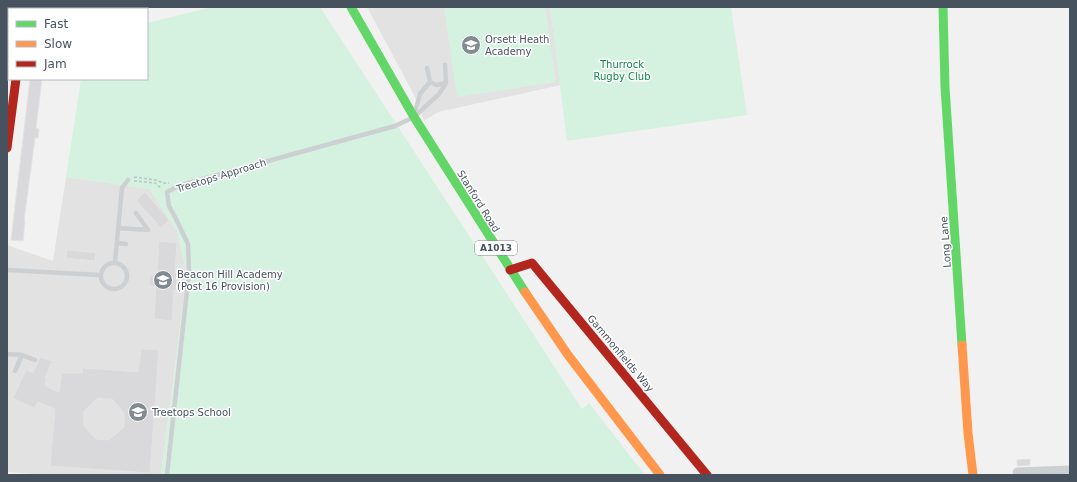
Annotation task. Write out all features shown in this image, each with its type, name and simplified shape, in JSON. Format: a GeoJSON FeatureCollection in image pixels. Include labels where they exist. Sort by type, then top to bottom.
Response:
{"type":"FeatureCollection","features":[{"type":"Feature","properties":{"kind":"street","name":"Stanford Road"},"geometry":{"type":"LineString","coordinates":[[351,7],[414,117],[510,270],[568,355],[660,475]]}},
{"type":"Feature","properties":{"kind":"street","name":"Long Lane"},"geometry":{"type":"LineString","coordinates":[[943,7],[945,87],[968,425],[973,475]]}},
{"type":"Feature","properties":{"kind":"street"},"geometry":{"type":"LineString","coordinates":[[7,148],[16,80]]}},
{"type":"Feature","properties":{"kind":"street","name":"Gammonfields Way"},"geometry":{"type":"LineString","coordinates":[[510,270],[532,263],[707,475]]}},
{"type":"Feature","properties":{"kind":"street"},"geometry":{"type":"LineString","coordinates":[[1017,472],[1043,473],[1070,470]]}},
{"type":"Feature","properties":{"kind":"lane"},"geometry":{"type":"LineString","coordinates":[[430,82],[437,85],[446,83],[445,65]]}},
{"type":"Feature","properties":{"kind":"lane"},"geometry":{"type":"LineString","coordinates":[[427,68],[430,82]]}},
{"type":"Feature","properties":{"kind":"lane"},"geometry":{"type":"LineString","coordinates":[[414,117],[420,94],[430,82]]}},
{"type":"Feature","properties":{"kind":"lane","name":"Treetops Approach"},"geometry":{"type":"LineString","coordinates":[[167,475],[189,272],[188,244],[169,206],[167,192],[181,185],[395,126],[414,117],[439,94],[446,83]]}},
{"type":"Feature","properties":{"kind":"lane"},"geometry":{"type":"LineString","coordinates":[[115,262],[122,188],[128,180]]}},
{"type":"Feature","properties":{"kind":"lane"},"geometry":{"type":"LineString","coordinates":[[118,228],[148,230],[136,214]]}},
{"type":"Feature","properties":{"kind":"lane"},"geometry":{"type":"LineString","coordinates":[[117,243],[126,244]]}},
{"type":"Feature","properties":{"kind":"lane"},"geometry":{"type":"LineString","coordinates":[[110,262],[115,262],[123,266],[127,273],[127,278],[124,287],[111,290],[103,284],[100,275],[103,267],[110,262]]}},
{"type":"Feature","properties":{"kind":"lane"},"geometry":{"type":"LineString","coordinates":[[7,270],[100,275]]}},
{"type":"Feature","properties":{"kind":"lane"},"geometry":{"type":"LineString","coordinates":[[7,354],[35,360]]}},
{"type":"Feature","properties":{"kind":"lane"},"geometry":{"type":"LineString","coordinates":[[15,371],[22,356]]}},
{"type":"Feature","properties":{"kind":"path"},"geometry":{"type":"LineString","coordinates":[[128,180],[154,183],[167,192]]}},
{"type":"Feature","properties":{"kind":"shaded area","name":"Orsett Heath Academy"},"geometry":{"type":"Polygon","coordinates":[[[367,7],[550,7],[561,85],[438,112],[424,121],[414,95],[367,7]]]}},
{"type":"Feature","properties":{"kind":"shaded area"},"geometry":{"type":"Polygon","coordinates":[[[66,177],[150,189],[177,231],[187,274],[161,475],[51,475],[7,472],[7,245],[53,261],[66,177]]]}},
{"type":"Feature","properties":{"kind":"green space"},"geometry":{"type":"Polygon","coordinates":[[[212,7],[320,7],[582,409],[589,403],[645,475],[161,475],[187,274],[177,231],[150,189],[66,177],[81,80],[148,80],[148,23],[212,7]]]}},
{"type":"Feature","properties":{"kind":"green space"},"geometry":{"type":"Polygon","coordinates":[[[444,7],[545,7],[556,82],[457,97],[444,7]]]}},
{"type":"Feature","properties":{"kind":"green space","name":"Thurrock Rugby Club"},"geometry":{"type":"Polygon","coordinates":[[[550,7],[731,7],[747,115],[567,141],[550,7]]]}},
{"type":"Feature","properties":{"kind":"building"},"geometry":{"type":"Polygon","coordinates":[[[30,80],[42,80],[36,128],[39,129],[38,138],[35,138],[24,221],[23,241],[11,240],[30,80]]]}},
{"type":"Feature","properties":{"kind":"building"},"geometry":{"type":"Polygon","coordinates":[[[145,192],[169,220],[161,228],[136,200],[145,192]]]}},
{"type":"Feature","properties":{"kind":"building","name":"Beacon Hill Academy (Post 16 Provision)"},"geometry":{"type":"Polygon","coordinates":[[[159,241],[177,243],[175,273],[177,273],[176,290],[174,290],[172,321],[154,319],[156,286],[149,286],[150,275],[157,275],[159,241]]]}},
{"type":"Feature","properties":{"kind":"building"},"geometry":{"type":"Polygon","coordinates":[[[67,250],[96,253],[95,261],[66,258],[67,250]]]}},
{"type":"Feature","properties":{"kind":"building","name":"Treetops School"},"geometry":{"type":"Polygon","coordinates":[[[141,349],[159,350],[150,473],[50,466],[55,409],[38,402],[34,408],[13,398],[26,370],[33,373],[40,357],[52,361],[45,378],[47,379],[45,386],[59,392],[62,373],[83,373],[82,368],[138,372],[141,349]],[[98,398],[84,411],[84,426],[96,439],[109,440],[124,427],[124,413],[112,399],[98,398]]]}},
{"type":"Feature","properties":{"kind":"building"},"geometry":{"type":"Polygon","coordinates":[[[1030,459],[1030,465],[1017,466],[1017,460],[1030,459]]]}},
{"type":"Feature","properties":{"kind":"traffic: fast"},"geometry":{"type":"LineString","coordinates":[[351,7],[414,117],[525,292]]}},
{"type":"Feature","properties":{"kind":"traffic: fast"},"geometry":{"type":"LineString","coordinates":[[943,7],[945,87],[962,345]]}},
{"type":"Feature","properties":{"kind":"traffic: slow"},"geometry":{"type":"LineString","coordinates":[[525,292],[568,355],[660,475]]}},
{"type":"Feature","properties":{"kind":"traffic: slow"},"geometry":{"type":"LineString","coordinates":[[962,345],[968,433],[973,475]]}},
{"type":"Feature","properties":{"kind":"traffic: jam"},"geometry":{"type":"LineString","coordinates":[[7,148],[16,80]]}},
{"type":"Feature","properties":{"kind":"traffic: jam"},"geometry":{"type":"LineString","coordinates":[[510,270],[532,263],[707,475]]}},
{"type":"Feature","properties":{"kind":"place","name":"Orsett Heath Academy"},"geometry":{"type":"Point","coordinates":[471,45]}},
{"type":"Feature","properties":{"kind":"place","name":"Beacon Hill Academy (Post 16 Provision)"},"geometry":{"type":"Point","coordinates":[163,280]}},
{"type":"Feature","properties":{"kind":"place","name":"Treetops School"},"geometry":{"type":"Point","coordinates":[138,412]}}]}
